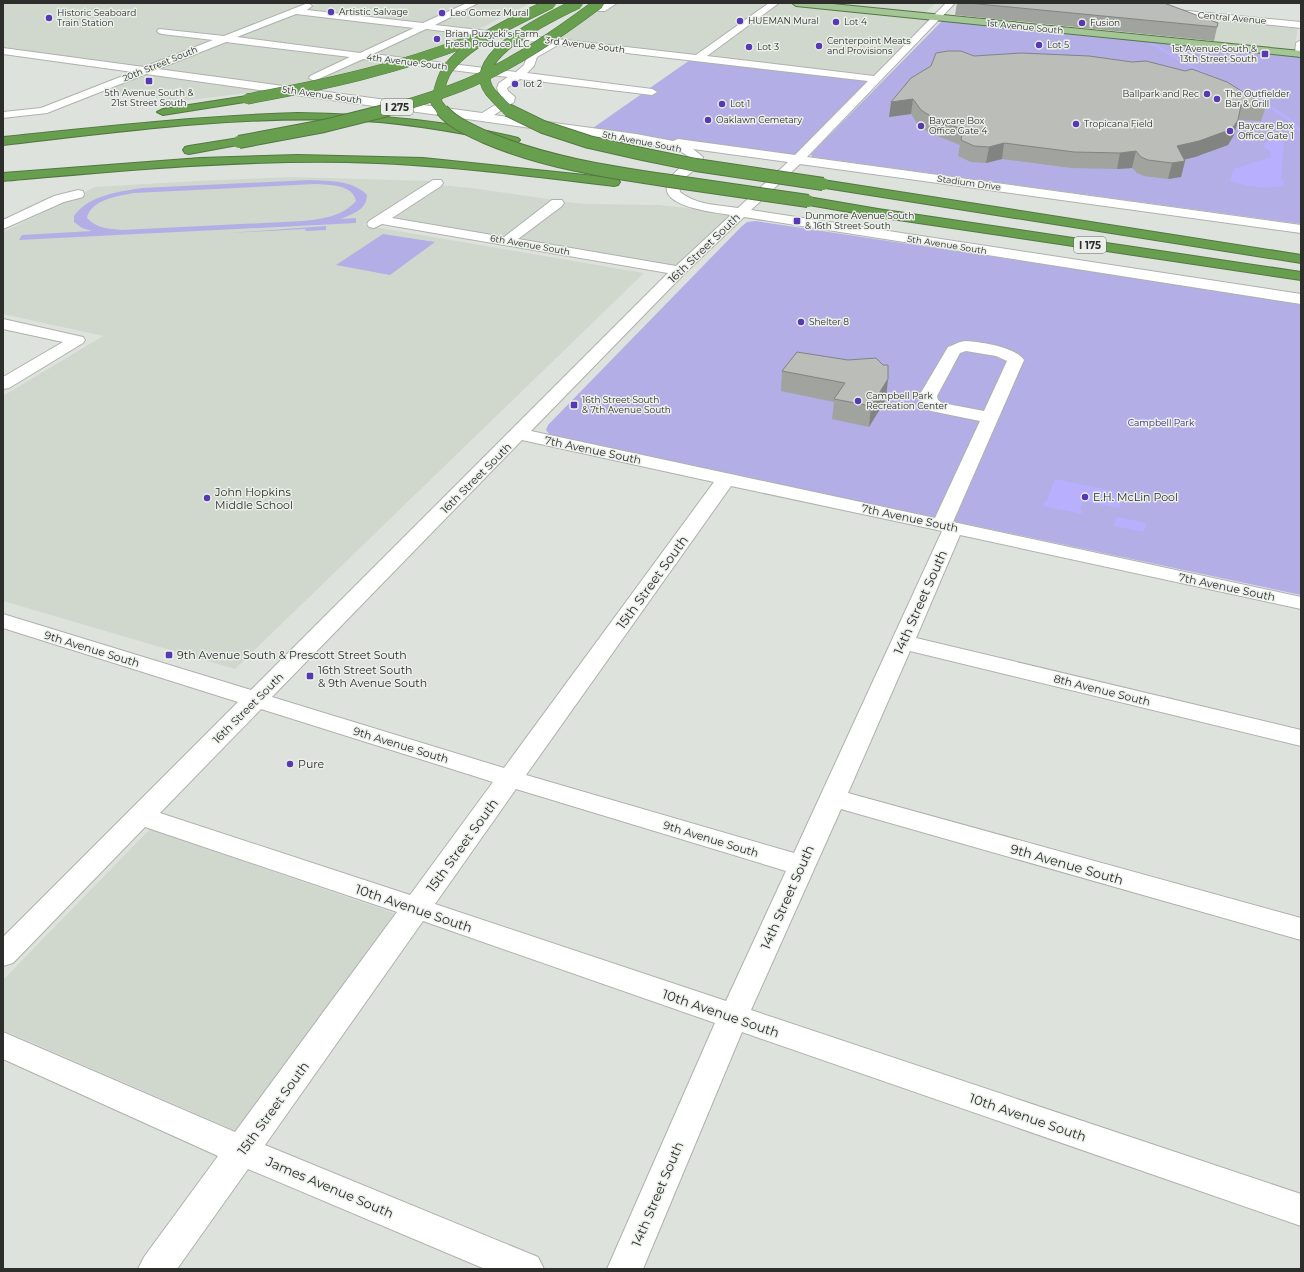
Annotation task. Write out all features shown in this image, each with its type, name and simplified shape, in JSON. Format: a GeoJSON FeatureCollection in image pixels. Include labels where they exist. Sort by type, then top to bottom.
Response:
{"type":"FeatureCollection","features":[{"type":"Feature","properties":{"kind":"highway"},"geometry":{"type":"LineString","coordinates":[[3,135],[247,99],[358,76],[453,48],[549,3]]}},
{"type":"Feature","properties":{"kind":"highway"},"geometry":{"type":"LineString","coordinates":[[549,3],[461,54],[447,69],[436,102],[447,116],[469,130],[502,144],[570,163],[617,173],[806,203]]}},
{"type":"Feature","properties":{"kind":"highway"},"geometry":{"type":"LineString","coordinates":[[578,3],[529,30],[493,55],[487,67],[485,80],[487,90],[502,106],[514,114],[546,128],[569,137],[602,146],[821,187]]}},
{"type":"Feature","properties":{"kind":"highway","name":"I 275"},"geometry":{"type":"LineString","coordinates":[[3,171],[140,157],[239,142],[330,125],[386,111],[481,78],[544,42],[601,6]]}},
{"type":"Feature","properties":{"kind":"highway"},"geometry":{"type":"LineString","coordinates":[[3,141],[173,124],[289,117],[339,117],[394,120],[467,130],[575,152]]}},
{"type":"Feature","properties":{"kind":"highway"},"geometry":{"type":"LineString","coordinates":[[3,177],[176,163],[247,159],[309,158],[397,160],[446,163],[806,203]]}},
{"type":"Feature","properties":{"kind":"highway"},"geometry":{"type":"LineString","coordinates":[[605,158],[821,187]]}},
{"type":"Feature","properties":{"kind":"highway","name":"I 175"},"geometry":{"type":"LineString","coordinates":[[821,187],[1301,259]]}},
{"type":"Feature","properties":{"kind":"highway","name":"I 175"},"geometry":{"type":"LineString","coordinates":[[806,203],[1301,276]]}},
{"type":"Feature","properties":{"kind":"main road","name":"1st Avenue South"},"geometry":{"type":"LineString","coordinates":[[796,3],[1300,54]]}},
{"type":"Feature","properties":{"kind":"street","name":"20th Street South"},"geometry":{"type":"LineString","coordinates":[[3,115],[43,111],[315,3]]}},
{"type":"Feature","properties":{"kind":"street"},"geometry":{"type":"LineString","coordinates":[[314,78],[474,3]]}},
{"type":"Feature","properties":{"kind":"street"},"geometry":{"type":"LineString","coordinates":[[601,6],[613,3]]}},
{"type":"Feature","properties":{"kind":"street"},"geometry":{"type":"LineString","coordinates":[[698,58],[775,3]]}},
{"type":"Feature","properties":{"kind":"street","name":"16th Street South"},"geometry":{"type":"LineString","coordinates":[[3,955],[679,270],[798,159],[951,3]]}},
{"type":"Feature","properties":{"kind":"street","name":"3rd Avenue South"},"geometry":{"type":"LineString","coordinates":[[294,11],[876,79]]}},
{"type":"Feature","properties":{"kind":"street","name":"Central Avenue"},"geometry":{"type":"LineString","coordinates":[[1154,11],[1301,25]]}},
{"type":"Feature","properties":{"kind":"street","name":"4th Avenue South"},"geometry":{"type":"LineString","coordinates":[[162,31],[652,92]]}},
{"type":"Feature","properties":{"kind":"street"},"geometry":{"type":"LineString","coordinates":[[484,117],[510,100],[510,97],[503,92],[502,88],[507,82],[518,76],[527,68],[532,61],[532,56],[556,42]]}},
{"type":"Feature","properties":{"kind":"street"},"geometry":{"type":"LineString","coordinates":[[1300,54],[1301,43]]}},
{"type":"Feature","properties":{"kind":"street","name":"5th Avenue South"},"geometry":{"type":"LineString","coordinates":[[3,51],[636,138],[684,149],[696,157],[696,162],[675,179],[673,184],[675,195],[680,199],[703,208],[1301,299]]}},
{"type":"Feature","properties":{"kind":"street","name":"Stadium Drive"},"geometry":{"type":"LineString","coordinates":[[636,138],[1301,228]]}},
{"type":"Feature","properties":{"kind":"street","name":"6th Avenue South"},"geometry":{"type":"LineString","coordinates":[[437,183],[375,223],[507,241],[679,270]]}},
{"type":"Feature","properties":{"kind":"street"},"geometry":{"type":"LineString","coordinates":[[3,225],[59,199],[78,194]]}},
{"type":"Feature","properties":{"kind":"street"},"geometry":{"type":"LineString","coordinates":[[507,241],[557,203]]}},
{"type":"Feature","properties":{"kind":"street"},"geometry":{"type":"LineString","coordinates":[[3,324],[76,340],[3,384]]}},
{"type":"Feature","properties":{"kind":"street","name":"14th Street South"},"geometry":{"type":"LineString","coordinates":[[625,1269],[733,1017],[903,642],[947,526],[1016,360],[1006,354],[965,346],[958,347],[954,350],[928,396],[930,403],[937,407],[991,418]]}},
{"type":"Feature","properties":{"kind":"street","name":"7th Avenue South"},"geometry":{"type":"LineString","coordinates":[[518,434],[1301,603]]}},
{"type":"Feature","properties":{"kind":"street","name":"15th Street South"},"geometry":{"type":"LineString","coordinates":[[156,1269],[243,1151],[416,908],[726,479]]}},
{"type":"Feature","properties":{"kind":"street","name":"9th Avenue South"},"geometry":{"type":"LineString","coordinates":[[7,627],[255,700],[510,779],[801,865]]}},
{"type":"Feature","properties":{"kind":"street","name":"8th Avenue South"},"geometry":{"type":"LineString","coordinates":[[903,642],[1301,738]]}},
{"type":"Feature","properties":{"kind":"street","name":"9th Avenue South"},"geometry":{"type":"LineString","coordinates":[[833,798],[1301,929]]}},
{"type":"Feature","properties":{"kind":"street","name":"10th Avenue South"},"geometry":{"type":"LineString","coordinates":[[141,816],[416,908],[1301,1210]]}},
{"type":"Feature","properties":{"kind":"street","name":"James Avenue South"},"geometry":{"type":"LineString","coordinates":[[3,1045],[243,1151],[526,1269]]}},
{"type":"Feature","properties":{"kind":"shaded area"},"geometry":{"type":"Polygon","coordinates":[[[3,3],[311,3],[223,37],[162,29],[157,31],[218,39],[145,69],[3,49],[3,3]]]}},
{"type":"Feature","properties":{"kind":"shaded area"},"geometry":{"type":"Polygon","coordinates":[[[319,3],[470,3],[423,25],[300,10],[319,3]]]}},
{"type":"Feature","properties":{"kind":"shaded area"},"geometry":{"type":"Polygon","coordinates":[[[478,3],[531,3],[475,31],[430,26],[478,3]]]}},
{"type":"Feature","properties":{"kind":"shaded area"},"geometry":{"type":"Polygon","coordinates":[[[617,3],[771,3],[696,56],[557,40],[598,10],[604,10],[617,3]]]}},
{"type":"Feature","properties":{"kind":"shaded area"},"geometry":{"type":"Polygon","coordinates":[[[779,3],[932,18],[874,77],[704,57],[779,3]]]}},
{"type":"Feature","properties":{"kind":"shaded area"},"geometry":{"type":"Polygon","coordinates":[[[809,3],[936,3],[924,14],[809,3]]]}},
{"type":"Feature","properties":{"kind":"shaded area"},"geometry":{"type":"Polygon","coordinates":[[[295,13],[418,27],[361,54],[230,38],[295,13]]]}},
{"type":"Feature","properties":{"kind":"shaded area"},"geometry":{"type":"Polygon","coordinates":[[[1162,14],[1298,27],[1294,52],[1198,42],[1201,29],[1162,14]]]}},
{"type":"Feature","properties":{"kind":"shaded area"},"geometry":{"type":"Polygon","coordinates":[[[425,28],[470,33],[445,45],[402,59],[368,55],[425,28]]]}},
{"type":"Feature","properties":{"kind":"shaded area"},"geometry":{"type":"Polygon","coordinates":[[[225,40],[355,57],[308,78],[315,80],[363,57],[396,62],[291,88],[152,70],[225,40]]]}},
{"type":"Feature","properties":{"kind":"shaded area"},"geometry":{"type":"Polygon","coordinates":[[[146,72],[273,90],[182,101],[100,90],[146,72]]]}},
{"type":"Feature","properties":{"kind":"shaded area"},"geometry":{"type":"Polygon","coordinates":[[[1269,139],[1284,142],[1281,179],[1284,183],[1283,186],[1270,188],[1256,187],[1230,181],[1234,169],[1271,157],[1271,152],[1264,147],[1269,139]]]}},
{"type":"Feature","properties":{"kind":"shaded area","name":"John Hopkins Middle School"},"geometry":{"type":"Polygon","coordinates":[[[290,177],[431,181],[363,225],[644,273],[235,669],[3,601],[3,396],[103,336],[3,314],[3,232],[95,187],[290,177]]]}},
{"type":"Feature","properties":{"kind":"shaded area"},"geometry":{"type":"Polygon","coordinates":[[[440,185],[555,200],[505,238],[388,219],[440,185]]]}},
{"type":"Feature","properties":{"kind":"shaded area"},"geometry":{"type":"Polygon","coordinates":[[[565,202],[588,204],[659,205],[698,209],[731,215],[676,267],[516,240],[565,202]]]}},
{"type":"Feature","properties":{"kind":"shaded area","name":"E.H. McLin Pool"},"geometry":{"type":"Polygon","coordinates":[[[1055,479],[1123,493],[1119,508],[1083,501],[1080,510],[1083,511],[1082,514],[1042,506],[1044,502],[1046,503],[1055,479]]]}},
{"type":"Feature","properties":{"kind":"shaded area"},"geometry":{"type":"Polygon","coordinates":[[[1117,517],[1146,523],[1144,532],[1114,526],[1117,517]]]}},
{"type":"Feature","properties":{"kind":"shaded area"},"geometry":{"type":"Polygon","coordinates":[[[150,829],[399,915],[241,1133],[3,1030],[3,980],[150,829]]]}},
{"type":"Feature","properties":{"kind":"green space"},"geometry":{"type":"Polygon","coordinates":[[[943,21],[1301,56],[1301,224],[812,157],[811,154],[943,21]]]}},
{"type":"Feature","properties":{"kind":"green space","name":"Lot 1"},"geometry":{"type":"Polygon","coordinates":[[[690,60],[871,79],[795,156],[590,130],[643,93],[655,94],[658,91],[647,90],[690,60]]]}},
{"type":"Feature","properties":{"kind":"green space"},"geometry":{"type":"Polygon","coordinates":[[[310,180],[333,181],[348,184],[355,186],[367,195],[364,205],[358,211],[341,219],[356,218],[356,223],[19,240],[22,235],[92,231],[82,228],[74,222],[74,216],[80,209],[96,199],[114,193],[142,188],[310,180]],[[315,184],[134,193],[114,197],[94,206],[87,218],[99,226],[122,230],[303,221],[332,216],[345,210],[356,201],[354,195],[345,188],[333,185],[315,184]]]}},
{"type":"Feature","properties":{"kind":"green space","name":"Campbell Park"},"geometry":{"type":"Polygon","coordinates":[[[756,221],[1301,303],[1301,595],[551,436],[546,430],[548,425],[741,227],[747,222],[756,221]]]}},
{"type":"Feature","properties":{"kind":"green space"},"geometry":{"type":"Polygon","coordinates":[[[326,226],[326,230],[306,231],[305,229],[230,233],[326,226]]]}},
{"type":"Feature","properties":{"kind":"green space"},"geometry":{"type":"Polygon","coordinates":[[[383,234],[435,242],[390,275],[336,265],[383,234]]]}},
{"type":"Feature","properties":{"kind":"building"},"geometry":{"type":"Polygon","coordinates":[[[968,3],[1164,3],[1218,23],[1217,27],[968,3]]]}},
{"type":"Feature","properties":{"kind":"building","name":"Tropicana Field"},"geometry":{"type":"Polygon","coordinates":[[[961,51],[974,56],[1021,53],[1089,56],[1132,62],[1146,61],[1185,71],[1192,69],[1227,82],[1266,106],[1241,105],[1238,120],[1232,129],[1199,141],[1177,146],[1185,161],[1172,163],[1148,160],[1141,157],[1136,151],[1120,153],[1074,152],[1004,143],[989,147],[974,146],[961,140],[963,130],[932,117],[921,110],[913,99],[891,102],[911,78],[931,66],[936,53],[961,51]]]}},
{"type":"Feature","properties":{"kind":"building"},"geometry":{"type":"Polygon","coordinates":[[[797,352],[848,360],[876,358],[883,365],[888,365],[888,379],[871,406],[834,399],[845,383],[782,371],[797,352]]]}},
{"type":"Feature","properties":{"kind":"waterway"},"geometry":{"type":"LineString","coordinates":[[1151,43],[1199,71],[1254,96],[1277,111]]}},
{"type":"Feature","properties":{"kind":"waterway"},"geometry":{"type":"LineString","coordinates":[[1275,110],[1286,117],[1301,131]]}},
{"type":"Feature","properties":{"kind":"place","name":"Artistic Salvage"},"geometry":{"type":"Point","coordinates":[331,12]}},
{"type":"Feature","properties":{"kind":"place","name":"Leo Gomez Mural"},"geometry":{"type":"Point","coordinates":[442,13]}},
{"type":"Feature","properties":{"kind":"place","name":"Historic Seaboard Train Station"},"geometry":{"type":"Point","coordinates":[49,18]}},
{"type":"Feature","properties":{"kind":"place","name":"HUEMAN Mural"},"geometry":{"type":"Point","coordinates":[740,21]}},
{"type":"Feature","properties":{"kind":"place","name":"Lot 4"},"geometry":{"type":"Point","coordinates":[836,22]}},
{"type":"Feature","properties":{"kind":"place","name":"Fusion"},"geometry":{"type":"Point","coordinates":[1082,23]}},
{"type":"Feature","properties":{"kind":"place","name":"Brian Puzycki's Farm Fresh Produce LLC"},"geometry":{"type":"Point","coordinates":[437,39]}},
{"type":"Feature","properties":{"kind":"place","name":"Lot 5"},"geometry":{"type":"Point","coordinates":[1039,45]}},
{"type":"Feature","properties":{"kind":"place","name":"Centerpoint Meats and Provisions"},"geometry":{"type":"Point","coordinates":[819,46]}},
{"type":"Feature","properties":{"kind":"place","name":"Lot 3"},"geometry":{"type":"Point","coordinates":[749,47]}},
{"type":"Feature","properties":{"kind":"place","name":"1st Avenue South & 13th Street South"},"geometry":{"type":"Point","coordinates":[1265,54]}},
{"type":"Feature","properties":{"kind":"place","name":"5th Avenue South & 21st Street South"},"geometry":{"type":"Point","coordinates":[149,81]}},
{"type":"Feature","properties":{"kind":"place","name":"lot 2"},"geometry":{"type":"Point","coordinates":[515,84]}},
{"type":"Feature","properties":{"kind":"place","name":"Ballpark and Rec"},"geometry":{"type":"Point","coordinates":[1207,94]}},
{"type":"Feature","properties":{"kind":"place","name":"The Outfielder Bar & Grill"},"geometry":{"type":"Point","coordinates":[1217,99]}},
{"type":"Feature","properties":{"kind":"place","name":"Lot 1"},"geometry":{"type":"Point","coordinates":[722,104]}},
{"type":"Feature","properties":{"kind":"place","name":"Oaklawn Cemetary"},"geometry":{"type":"Point","coordinates":[708,120]}},
{"type":"Feature","properties":{"kind":"place","name":"Tropicana Field"},"geometry":{"type":"Point","coordinates":[1076,124]}},
{"type":"Feature","properties":{"kind":"place","name":"Baycare Box Office Gate 4"},"geometry":{"type":"Point","coordinates":[921,126]}},
{"type":"Feature","properties":{"kind":"place","name":"Baycare Box Office Gate 1"},"geometry":{"type":"Point","coordinates":[1230,131]}},
{"type":"Feature","properties":{"kind":"place","name":"Dunmore Avenue South & 16th Street South"},"geometry":{"type":"Point","coordinates":[797,221]}},
{"type":"Feature","properties":{"kind":"place","name":"Shelter 8"},"geometry":{"type":"Point","coordinates":[801,322]}},
{"type":"Feature","properties":{"kind":"place","name":"Campbell Park Recreation Center"},"geometry":{"type":"Point","coordinates":[858,401]}},
{"type":"Feature","properties":{"kind":"place","name":"16th Street South & 7th Avenue South"},"geometry":{"type":"Point","coordinates":[574,405]}},
{"type":"Feature","properties":{"kind":"place","name":"E.H. McLin Pool"},"geometry":{"type":"Point","coordinates":[1085,497]}},
{"type":"Feature","properties":{"kind":"place","name":"John Hopkins Middle School"},"geometry":{"type":"Point","coordinates":[207,498]}},
{"type":"Feature","properties":{"kind":"place","name":"9th Avenue South & Prescott Street South"},"geometry":{"type":"Point","coordinates":[169,655]}},
{"type":"Feature","properties":{"kind":"place","name":"16th Street South & 9th Avenue South"},"geometry":{"type":"Point","coordinates":[310,676]}},
{"type":"Feature","properties":{"kind":"place","name":"Pure"},"geometry":{"type":"Point","coordinates":[290,764]}}]}
